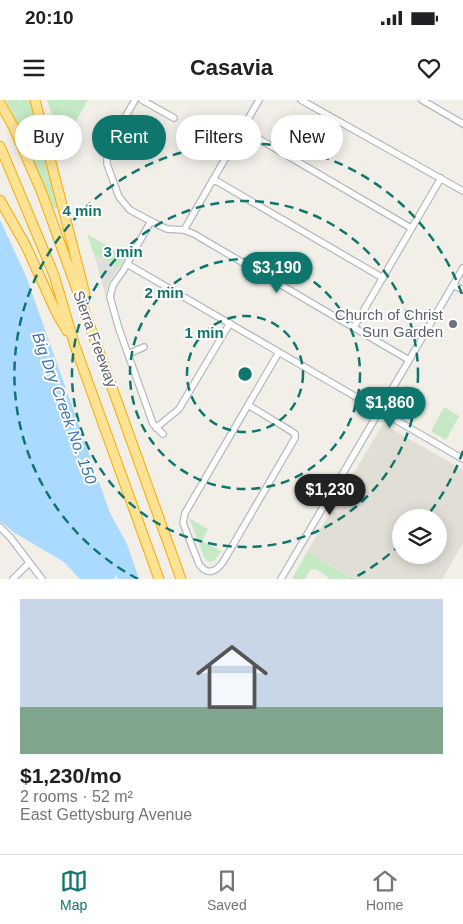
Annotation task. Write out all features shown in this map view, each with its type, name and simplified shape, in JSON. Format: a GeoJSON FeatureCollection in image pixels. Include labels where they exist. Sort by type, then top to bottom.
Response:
{"type":"FeatureCollection","features":[{"type":"Feature","properties":{"kind":"highway"},"geometry":{"type":"LineString","coordinates":[[35,100],[87,301],[87,316]]}},
{"type":"Feature","properties":{"kind":"highway","name":"Sierra Freeway"},"geometry":{"type":"LineString","coordinates":[[0,103],[42,193],[180,579]]}},
{"type":"Feature","properties":{"kind":"highway","name":"Sierra Freeway"},"geometry":{"type":"LineString","coordinates":[[0,146],[54,275],[75,346],[159,579]]}},
{"type":"Feature","properties":{"kind":"highway"},"geometry":{"type":"LineString","coordinates":[[0,200],[26,246],[56,312],[75,346]]}},
{"type":"Feature","properties":{"kind":"street"},"geometry":{"type":"LineString","coordinates":[[135,100],[107,149],[107,164],[119,197],[130,210],[167,229],[184,230],[409,360]]}},
{"type":"Feature","properties":{"kind":"street"},"geometry":{"type":"LineString","coordinates":[[142,100],[174,118]]}},
{"type":"Feature","properties":{"kind":"street"},"geometry":{"type":"LineString","coordinates":[[250,115],[258,100]]}},
{"type":"Feature","properties":{"kind":"street"},"geometry":{"type":"LineString","coordinates":[[301,100],[463,191]]}},
{"type":"Feature","properties":{"kind":"street"},"geometry":{"type":"LineString","coordinates":[[422,100],[463,124]]}},
{"type":"Feature","properties":{"kind":"street"},"geometry":{"type":"LineString","coordinates":[[261,140],[411,228]]}},
{"type":"Feature","properties":{"kind":"street"},"geometry":{"type":"LineString","coordinates":[[184,230],[224,160]]}},
{"type":"Feature","properties":{"kind":"street"},"geometry":{"type":"LineString","coordinates":[[354,327],[440,178]]}},
{"type":"Feature","properties":{"kind":"street"},"geometry":{"type":"LineString","coordinates":[[213,179],[383,278]]}},
{"type":"Feature","properties":{"kind":"street"},"geometry":{"type":"LineString","coordinates":[[152,221],[113,285],[110,297],[128,354],[156,428],[163,434]]}},
{"type":"Feature","properties":{"kind":"street"},"geometry":{"type":"LineString","coordinates":[[127,264],[463,459]]}},
{"type":"Feature","properties":{"kind":"street"},"geometry":{"type":"LineString","coordinates":[[281,579],[463,268]]}},
{"type":"Feature","properties":{"kind":"street"},"geometry":{"type":"LineString","coordinates":[[453,285],[463,290]]}},
{"type":"Feature","properties":{"kind":"street"},"geometry":{"type":"LineString","coordinates":[[156,428],[179,408],[230,323]]}},
{"type":"Feature","properties":{"kind":"street"},"geometry":{"type":"LineString","coordinates":[[128,354],[144,347]]}},
{"type":"Feature","properties":{"kind":"street"},"geometry":{"type":"LineString","coordinates":[[248,405],[295,434],[295,438],[223,562],[215,571],[210,572],[203,570],[199,564],[183,523],[183,518],[278,352]]}},
{"type":"Feature","properties":{"kind":"street"},"geometry":{"type":"LineString","coordinates":[[0,527],[42,579]]}},
{"type":"Feature","properties":{"kind":"street"},"geometry":{"type":"LineString","coordinates":[[13,579],[30,563]]}},
{"type":"Feature","properties":{"kind":"shaded area"},"geometry":{"type":"Polygon","coordinates":[[[94,254],[119,268],[106,291],[107,301],[94,254]]]}},
{"type":"Feature","properties":{"kind":"shaded area"},"geometry":{"type":"Polygon","coordinates":[[[383,424],[463,470],[463,543],[442,579],[353,579],[307,552],[383,424]]]}},
{"type":"Feature","properties":{"kind":"green space"},"geometry":{"type":"Polygon","coordinates":[[[6,100],[31,100],[35,115],[15,115],[15,120],[6,100]]]}},
{"type":"Feature","properties":{"kind":"green space"},"geometry":{"type":"Polygon","coordinates":[[[47,100],[88,100],[79,115],[52,115],[47,100]]]}},
{"type":"Feature","properties":{"kind":"green space"},"geometry":{"type":"Polygon","coordinates":[[[34,160],[47,160],[59,207],[54,209],[34,160]]]}},
{"type":"Feature","properties":{"kind":"green space"},"geometry":{"type":"Polygon","coordinates":[[[87,234],[126,257],[119,268],[94,254],[87,234]]]}},
{"type":"Feature","properties":{"kind":"green space"},"geometry":{"type":"Polygon","coordinates":[[[405,385],[423,395],[409,418],[393,407],[405,385]]]}},
{"type":"Feature","properties":{"kind":"green space"},"geometry":{"type":"Polygon","coordinates":[[[444,407],[459,416],[446,440],[431,431],[444,407]]]}},
{"type":"Feature","properties":{"kind":"green space"},"geometry":{"type":"Polygon","coordinates":[[[189,518],[208,529],[202,541],[221,551],[214,561],[209,562],[205,559],[189,518]]]}},
{"type":"Feature","properties":{"kind":"green space"},"geometry":{"type":"Polygon","coordinates":[[[307,552],[353,579],[328,579],[327,576],[315,569],[310,570],[305,579],[292,579],[307,552]]]}},
{"type":"Feature","properties":{"kind":"water","name":"Big Dry Creek No. 150"},"geometry":{"type":"Polygon","coordinates":[[[0,220],[26,276],[110,513],[127,544],[139,579],[118,579],[116,575],[114,579],[80,579],[64,562],[15,533],[0,521],[0,220]]]}},
{"type":"Feature","properties":{"kind":"place","name":"Church of Christ Sun Garden"},"geometry":{"type":"Point","coordinates":[453,324]}}]}
